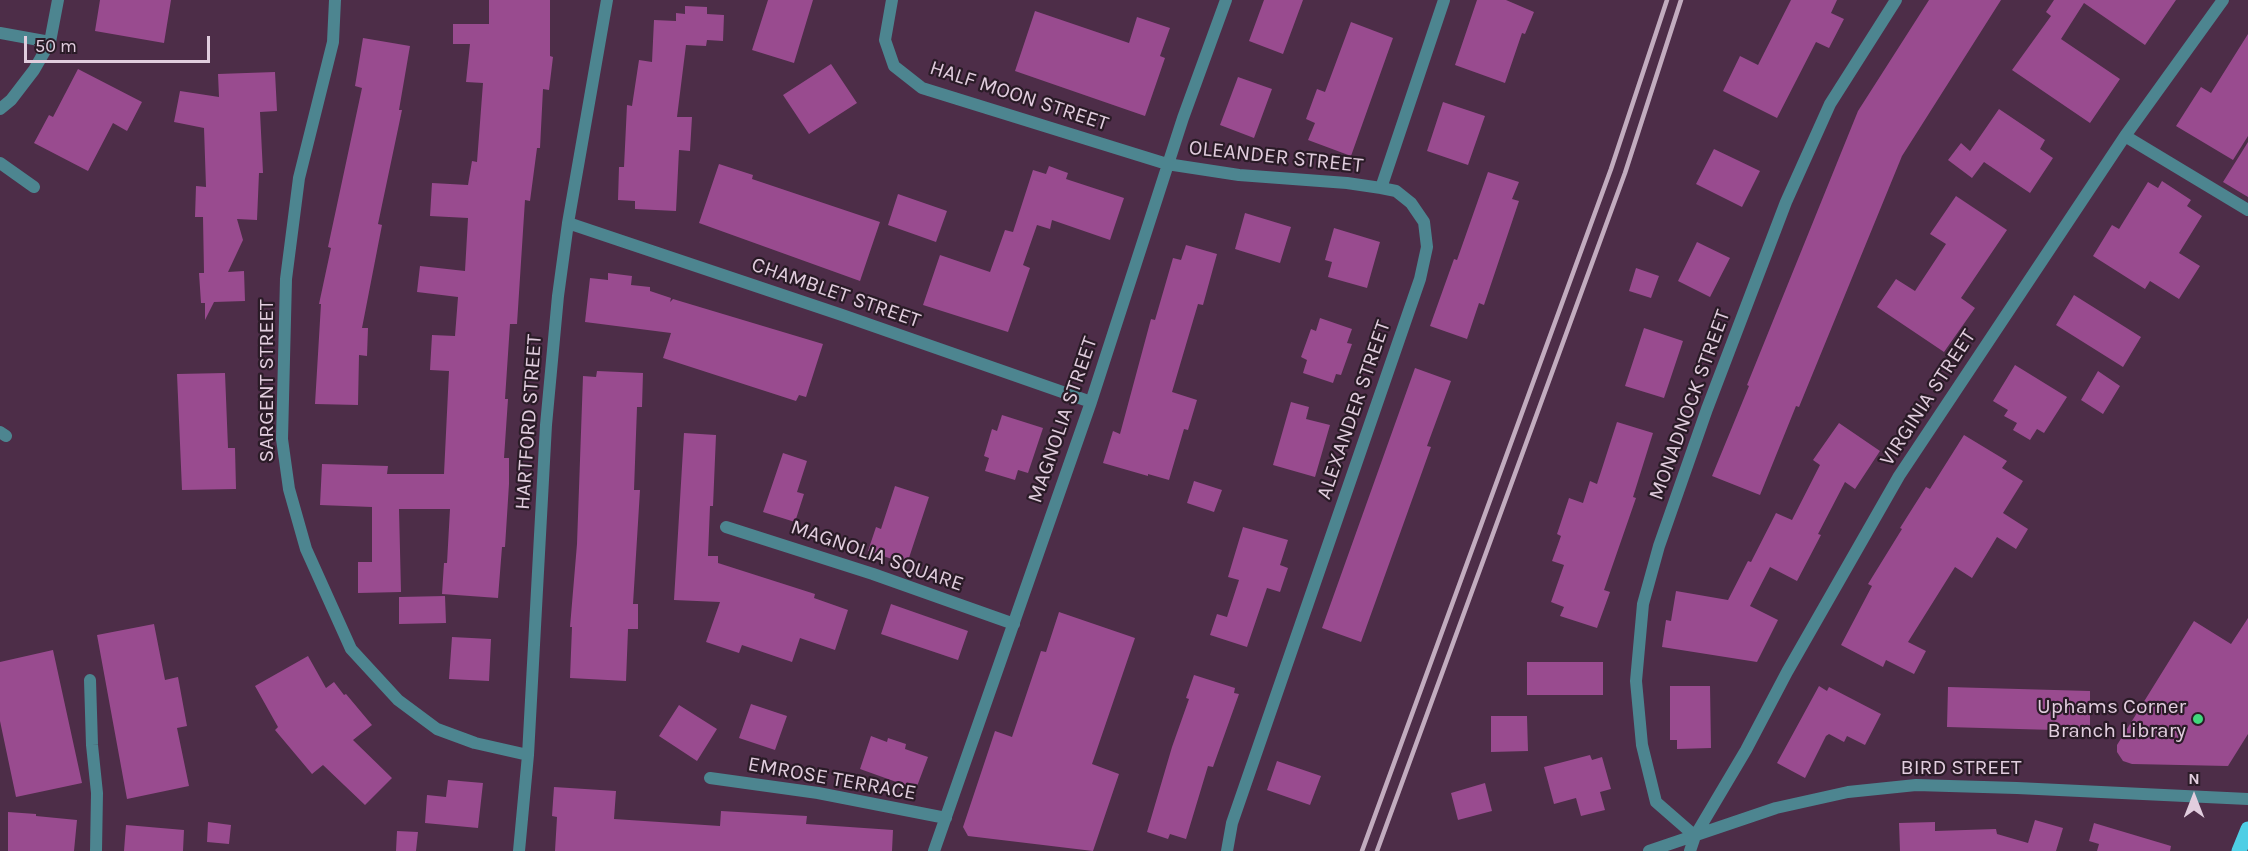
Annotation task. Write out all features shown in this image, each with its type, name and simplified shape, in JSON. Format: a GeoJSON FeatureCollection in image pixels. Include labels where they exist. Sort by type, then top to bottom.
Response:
{"type":"FeatureCollection","features":[{"type":"Feature","properties":{"kind":"main road"},"geometry":{"type":"LineString","coordinates":[[2239,851],[2248,829]]}},
{"type":"Feature","properties":{"kind":"street"},"geometry":{"type":"LineString","coordinates":[[0,109],[11,100],[34,70],[50,42],[58,0]]}},
{"type":"Feature","properties":{"kind":"street","name":"SARGENT STREET"},"geometry":{"type":"LineString","coordinates":[[335,0],[333,42],[299,178],[286,279],[282,439],[289,489],[306,549],[351,649],[398,700],[437,729],[476,743],[528,754]]}},
{"type":"Feature","properties":{"kind":"street","name":"HARTFORD STREET"},"geometry":{"type":"LineString","coordinates":[[519,851],[528,754],[546,425],[568,223],[607,0]]}},
{"type":"Feature","properties":{"kind":"street","name":"HALF MOON STREET"},"geometry":{"type":"LineString","coordinates":[[892,0],[885,40],[894,66],[922,87],[1167,164]]}},
{"type":"Feature","properties":{"kind":"street","name":"MAGNOLIA STREET"},"geometry":{"type":"LineString","coordinates":[[934,851],[1091,402],[1167,164],[1226,0]]}},
{"type":"Feature","properties":{"kind":"street"},"geometry":{"type":"LineString","coordinates":[[1381,188],[1444,0]]}},
{"type":"Feature","properties":{"kind":"street","name":"MONADNOCK STREET"},"geometry":{"type":"LineString","coordinates":[[1695,836],[1656,802],[1642,745],[1636,681],[1643,604],[1659,546],[1707,409],[1786,202],[1830,104],[1896,0]]}},
{"type":"Feature","properties":{"kind":"street","name":"VIRGINIA STREET"},"geometry":{"type":"LineString","coordinates":[[1695,836],[1746,750],[1787,672],[1899,476],[2125,136],[2223,0]]}},
{"type":"Feature","properties":{"kind":"street"},"geometry":{"type":"LineString","coordinates":[[0,33],[50,42]]}},
{"type":"Feature","properties":{"kind":"street"},"geometry":{"type":"LineString","coordinates":[[2125,136],[2248,210]]}},
{"type":"Feature","properties":{"kind":"street"},"geometry":{"type":"LineString","coordinates":[[0,163],[34,187]]}},
{"type":"Feature","properties":{"kind":"street","name":"OLEANDER STREET"},"geometry":{"type":"LineString","coordinates":[[1167,164],[1239,175],[1347,183],[1381,188]]}},
{"type":"Feature","properties":{"kind":"street","name":"ALEXANDER STREET"},"geometry":{"type":"LineString","coordinates":[[1227,851],[1232,824],[1422,268],[1427,247],[1424,222],[1411,203],[1396,191],[1381,188]]}},
{"type":"Feature","properties":{"kind":"street","name":"CHAMBLET STREET"},"geometry":{"type":"LineString","coordinates":[[568,223],[1091,402]]}},
{"type":"Feature","properties":{"kind":"street","name":"MAGNOLIA SQUARE"},"geometry":{"type":"LineString","coordinates":[[726,528],[873,574],[1014,624]]}},
{"type":"Feature","properties":{"kind":"street"},"geometry":{"type":"LineString","coordinates":[[90,680],[92,746],[97,793],[96,851]]}},
{"type":"Feature","properties":{"kind":"street","name":"EMROSE TERRACE"},"geometry":{"type":"LineString","coordinates":[[710,778],[818,793],[946,819]]}},
{"type":"Feature","properties":{"kind":"street","name":"BIRD STREET"},"geometry":{"type":"LineString","coordinates":[[1650,851],[1776,808],[1848,792],[1916,785],[2248,799]]}},
{"type":"Feature","properties":{"kind":"street"},"geometry":{"type":"LineString","coordinates":[[1690,851],[1695,836]]}},
{"type":"Feature","properties":{"kind":"building"},"geometry":{"type":"Polygon","coordinates":[[[100,0],[171,0],[164,43],[95,31],[100,0]]]}},
{"type":"Feature","properties":{"kind":"building"},"geometry":{"type":"Polygon","coordinates":[[[489,0],[550,0],[550,56],[553,57],[549,90],[543,89],[540,148],[537,148],[530,201],[525,200],[517,324],[510,324],[504,458],[509,458],[509,484],[505,547],[502,547],[498,598],[442,594],[444,563],[447,563],[450,509],[399,509],[401,592],[358,593],[358,562],[372,562],[372,507],[320,505],[322,464],[388,466],[387,474],[444,474],[449,371],[430,370],[432,335],[455,336],[458,297],[417,292],[420,266],[465,271],[468,218],[430,216],[432,183],[468,185],[472,161],[477,162],[483,83],[466,82],[470,44],[453,44],[453,24],[489,24],[489,0]]]}},
{"type":"Feature","properties":{"kind":"building"},"geometry":{"type":"Polygon","coordinates":[[[768,0],[813,0],[794,63],[752,50],[768,0]]]}},
{"type":"Feature","properties":{"kind":"building"},"geometry":{"type":"Polygon","coordinates":[[[1264,0],[1303,0],[1283,54],[1249,41],[1264,0]]]}},
{"type":"Feature","properties":{"kind":"building"},"geometry":{"type":"Polygon","coordinates":[[[1477,0],[1506,0],[1534,12],[1525,34],[1522,33],[1505,83],[1455,65],[1477,0]]]}},
{"type":"Feature","properties":{"kind":"building"},"geometry":{"type":"Polygon","coordinates":[[[1791,0],[1837,0],[1831,13],[1844,19],[1829,48],[1816,42],[1777,118],[1723,91],[1740,56],[1758,65],[1791,0]]]}},
{"type":"Feature","properties":{"kind":"building"},"geometry":{"type":"Polygon","coordinates":[[[1929,0],[2001,0],[1902,156],[1799,407],[1796,406],[1760,495],[1712,476],[1858,111],[1929,0]]]}},
{"type":"Feature","properties":{"kind":"building"},"geometry":{"type":"Polygon","coordinates":[[[2054,0],[2176,0],[2145,45],[2084,3],[2061,39],[2120,79],[2090,123],[2012,70],[2051,16],[2046,12],[2054,0]]]}},
{"type":"Feature","properties":{"kind":"building"},"geometry":{"type":"Polygon","coordinates":[[[685,6],[707,7],[707,14],[724,15],[723,41],[707,40],[706,46],[686,45],[677,117],[692,117],[690,151],[679,150],[676,211],[635,209],[635,201],[618,200],[619,167],[624,167],[627,105],[632,106],[639,60],[652,62],[654,20],[676,21],[676,13],[685,14],[685,6]]]}},
{"type":"Feature","properties":{"kind":"building"},"geometry":{"type":"Polygon","coordinates":[[[1035,11],[1129,43],[1137,17],[1170,28],[1160,56],[1165,58],[1145,116],[1015,71],[1035,11]]]}},
{"type":"Feature","properties":{"kind":"building"},"geometry":{"type":"Polygon","coordinates":[[[1351,22],[1393,38],[1351,156],[1308,140],[1315,123],[1306,119],[1317,89],[1325,92],[1351,22]]]}},
{"type":"Feature","properties":{"kind":"building"},"geometry":{"type":"Polygon","coordinates":[[[2248,34],[2248,136],[2233,160],[2176,126],[2201,87],[2211,93],[2248,34]]]}},
{"type":"Feature","properties":{"kind":"building"},"geometry":{"type":"Polygon","coordinates":[[[363,38],[410,46],[399,110],[402,110],[378,224],[382,225],[362,328],[368,328],[367,356],[359,355],[358,405],[315,404],[321,304],[319,304],[331,248],[328,247],[362,88],[355,86],[363,38]]]}},
{"type":"Feature","properties":{"kind":"building"},"geometry":{"type":"Polygon","coordinates":[[[831,64],[857,103],[809,134],[783,95],[831,64]]]}},
{"type":"Feature","properties":{"kind":"building"},"geometry":{"type":"Polygon","coordinates":[[[78,69],[142,102],[127,131],[113,123],[88,171],[34,143],[49,115],[53,117],[78,69]]]}},
{"type":"Feature","properties":{"kind":"building"},"geometry":{"type":"Polygon","coordinates":[[[275,72],[277,111],[260,112],[263,173],[259,173],[257,220],[237,219],[243,240],[228,272],[244,271],[245,301],[214,302],[205,320],[205,303],[201,303],[199,273],[204,273],[203,217],[195,217],[196,186],[206,187],[204,128],[174,122],[180,91],[219,97],[218,74],[275,72]]]}},
{"type":"Feature","properties":{"kind":"building"},"geometry":{"type":"Polygon","coordinates":[[[1238,77],[1272,89],[1254,138],[1220,125],[1238,77]]]}},
{"type":"Feature","properties":{"kind":"building"},"geometry":{"type":"Polygon","coordinates":[[[1443,102],[1485,116],[1468,165],[1427,151],[1443,102]]]}},
{"type":"Feature","properties":{"kind":"building"},"geometry":{"type":"Polygon","coordinates":[[[1999,109],[2045,140],[2040,149],[2053,158],[2030,193],[1984,162],[1972,178],[1948,160],[1961,143],[1970,151],[1999,109]]]}},
{"type":"Feature","properties":{"kind":"building"},"geometry":{"type":"Polygon","coordinates":[[[2248,142],[2248,197],[2223,182],[2248,142]]]}},
{"type":"Feature","properties":{"kind":"building"},"geometry":{"type":"Polygon","coordinates":[[[1714,149],[1760,171],[1742,207],[1696,184],[1714,149]]]}},
{"type":"Feature","properties":{"kind":"building"},"geometry":{"type":"Polygon","coordinates":[[[719,164],[753,175],[752,179],[880,222],[860,281],[699,223],[719,164]]]}},
{"type":"Feature","properties":{"kind":"building"},"geometry":{"type":"Polygon","coordinates":[[[1049,166],[1068,173],[1066,179],[1124,198],[1110,240],[1052,220],[1050,229],[1037,225],[1023,265],[1030,268],[1008,332],[923,305],[940,255],[990,272],[1005,230],[1013,232],[1033,170],[1046,174],[1049,166]]]}},
{"type":"Feature","properties":{"kind":"building"},"geometry":{"type":"Polygon","coordinates":[[[1488,172],[1519,182],[1512,199],[1519,201],[1484,305],[1479,303],[1467,339],[1430,326],[1454,259],[1457,260],[1488,172]]]}},
{"type":"Feature","properties":{"kind":"building"},"geometry":{"type":"Polygon","coordinates":[[[2162,181],[2191,200],[2187,206],[2202,216],[2179,253],[2200,266],[2179,299],[2150,281],[2145,289],[2093,256],[2112,225],[2119,229],[2148,182],[2158,188],[2162,181]]]}},
{"type":"Feature","properties":{"kind":"building"},"geometry":{"type":"Polygon","coordinates":[[[898,194],[947,211],[936,242],[888,225],[898,194]]]}},
{"type":"Feature","properties":{"kind":"building"},"geometry":{"type":"Polygon","coordinates":[[[1956,196],[2007,230],[1961,298],[1975,308],[1944,352],[1877,307],[1896,279],[1915,291],[1946,244],[1930,234],[1956,196]]]}},
{"type":"Feature","properties":{"kind":"building"},"geometry":{"type":"Polygon","coordinates":[[[1245,213],[1291,227],[1280,263],[1235,249],[1245,213]]]}},
{"type":"Feature","properties":{"kind":"building"},"geometry":{"type":"Polygon","coordinates":[[[1334,228],[1380,242],[1367,288],[1328,277],[1332,262],[1325,260],[1334,228]]]}},
{"type":"Feature","properties":{"kind":"building"},"geometry":{"type":"Polygon","coordinates":[[[1697,242],[1730,258],[1710,297],[1678,281],[1697,242]]]}},
{"type":"Feature","properties":{"kind":"building"},"geometry":{"type":"Polygon","coordinates":[[[1186,245],[1217,254],[1203,305],[1198,304],[1172,392],[1197,400],[1188,430],[1184,429],[1169,480],[1103,463],[1113,431],[1120,434],[1151,319],[1155,320],[1173,258],[1181,260],[1186,245]]]}},
{"type":"Feature","properties":{"kind":"building"},"geometry":{"type":"Polygon","coordinates":[[[1636,268],[1659,276],[1651,298],[1629,291],[1636,268]]]}},
{"type":"Feature","properties":{"kind":"building"},"geometry":{"type":"Polygon","coordinates":[[[608,273],[632,276],[631,285],[650,287],[650,291],[671,298],[670,302],[673,299],[823,344],[806,397],[799,395],[796,401],[663,358],[671,333],[585,322],[590,278],[608,280],[608,273]]]}},
{"type":"Feature","properties":{"kind":"building"},"geometry":{"type":"Polygon","coordinates":[[[2074,295],[2141,337],[2123,367],[2056,325],[2074,295]]]}},
{"type":"Feature","properties":{"kind":"building"},"geometry":{"type":"Polygon","coordinates":[[[1320,318],[1352,329],[1347,343],[1352,344],[1341,375],[1336,374],[1333,383],[1303,373],[1307,360],[1301,357],[1311,329],[1316,331],[1320,318]]]}},
{"type":"Feature","properties":{"kind":"building"},"geometry":{"type":"Polygon","coordinates":[[[1644,328],[1683,341],[1664,398],[1625,386],[1644,328]]]}},
{"type":"Feature","properties":{"kind":"building"},"geometry":{"type":"Polygon","coordinates":[[[2015,365],[2067,397],[2044,433],[2037,429],[2030,440],[2013,430],[2017,423],[2004,416],[2008,410],[1993,401],[2015,365]]]}},
{"type":"Feature","properties":{"kind":"building"},"geometry":{"type":"Polygon","coordinates":[[[1415,368],[1451,381],[1427,446],[1431,447],[1361,642],[1322,628],[1415,368]]]}},
{"type":"Feature","properties":{"kind":"building"},"geometry":{"type":"Polygon","coordinates":[[[597,371],[643,373],[642,407],[637,407],[634,490],[640,490],[633,604],[638,604],[638,629],[628,629],[626,681],[570,678],[572,627],[570,627],[577,544],[583,376],[596,377],[597,371]]]}},
{"type":"Feature","properties":{"kind":"building"},"geometry":{"type":"Polygon","coordinates":[[[2098,371],[2120,386],[2103,414],[2081,400],[2098,371]]]}},
{"type":"Feature","properties":{"kind":"building"},"geometry":{"type":"Polygon","coordinates":[[[225,373],[228,448],[235,448],[236,489],[182,490],[177,374],[225,373]]]}},
{"type":"Feature","properties":{"kind":"building"},"geometry":{"type":"Polygon","coordinates":[[[1291,402],[1309,407],[1306,419],[1330,425],[1315,477],[1273,465],[1291,402]]]}},
{"type":"Feature","properties":{"kind":"building"},"geometry":{"type":"Polygon","coordinates":[[[1002,415],[1043,428],[1028,473],[1018,470],[1015,480],[985,471],[989,458],[984,456],[992,429],[997,431],[1002,415]]]}},
{"type":"Feature","properties":{"kind":"building"},"geometry":{"type":"Polygon","coordinates":[[[1617,422],[1653,433],[1633,497],[1636,498],[1604,590],[1610,592],[1597,628],[1560,616],[1564,607],[1551,602],[1564,565],[1552,561],[1561,536],[1557,534],[1569,498],[1583,503],[1590,481],[1597,484],[1617,422]]]}},
{"type":"Feature","properties":{"kind":"building"},"geometry":{"type":"Polygon","coordinates":[[[1839,423],[1880,451],[1855,489],[1845,482],[1797,581],[1770,567],[1750,606],[1778,620],[1757,662],[1662,647],[1666,620],[1671,621],[1676,591],[1728,600],[1776,513],[1792,520],[1820,465],[1813,460],[1839,423]]]}},
{"type":"Feature","properties":{"kind":"building"},"geometry":{"type":"Polygon","coordinates":[[[684,433],[716,435],[708,556],[718,556],[718,563],[815,594],[814,598],[848,610],[835,650],[800,638],[792,662],[742,645],[739,653],[706,642],[720,602],[674,600],[684,433]]]}},
{"type":"Feature","properties":{"kind":"building"},"geometry":{"type":"Polygon","coordinates":[[[1964,435],[2007,461],[2002,468],[2023,481],[2003,513],[2028,529],[2016,549],[1997,537],[1972,578],[1955,567],[1908,642],[1926,651],[1914,674],[1886,660],[1883,667],[1841,645],[1872,586],[1868,584],[1902,529],[1900,528],[1926,487],[1930,489],[1964,435]]]}},
{"type":"Feature","properties":{"kind":"building"},"geometry":{"type":"Polygon","coordinates":[[[783,453],[807,461],[797,492],[804,494],[795,522],[763,512],[783,453]]]}},
{"type":"Feature","properties":{"kind":"building"},"geometry":{"type":"Polygon","coordinates":[[[1194,481],[1222,490],[1214,512],[1187,503],[1194,481]]]}},
{"type":"Feature","properties":{"kind":"building"},"geometry":{"type":"Polygon","coordinates":[[[895,486],[929,497],[907,564],[868,551],[876,527],[881,529],[895,486]]]}},
{"type":"Feature","properties":{"kind":"building"},"geometry":{"type":"Polygon","coordinates":[[[1243,527],[1288,540],[1280,565],[1288,568],[1280,592],[1267,588],[1247,647],[1210,635],[1217,614],[1227,617],[1239,580],[1228,577],[1243,527]]]}},
{"type":"Feature","properties":{"kind":"building"},"geometry":{"type":"Polygon","coordinates":[[[445,596],[446,623],[399,624],[399,597],[445,596]]]}},
{"type":"Feature","properties":{"kind":"building"},"geometry":{"type":"Polygon","coordinates":[[[891,604],[968,631],[958,660],[881,634],[891,604]]]}},
{"type":"Feature","properties":{"kind":"building"},"geometry":{"type":"Polygon","coordinates":[[[1059,612],[1135,638],[1092,764],[1119,774],[1093,851],[968,836],[963,827],[995,731],[1012,737],[1041,651],[1046,652],[1059,612]]]}},
{"type":"Feature","properties":{"kind":"building"},"geometry":{"type":"Polygon","coordinates":[[[2248,618],[2248,734],[2228,766],[2132,764],[2123,761],[2117,752],[2117,745],[2194,621],[2231,644],[2248,618]]]}},
{"type":"Feature","properties":{"kind":"building"},"geometry":{"type":"Polygon","coordinates":[[[154,624],[165,680],[178,677],[187,726],[177,728],[189,786],[127,799],[97,635],[154,624]]]}},
{"type":"Feature","properties":{"kind":"building"},"geometry":{"type":"Polygon","coordinates":[[[452,637],[491,639],[489,681],[449,679],[452,637]]]}},
{"type":"Feature","properties":{"kind":"building"},"geometry":{"type":"Polygon","coordinates":[[[53,650],[82,783],[16,797],[0,721],[0,662],[53,650]]]}},
{"type":"Feature","properties":{"kind":"building"},"geometry":{"type":"Polygon","coordinates":[[[308,656],[326,688],[334,682],[372,725],[353,740],[392,778],[365,805],[323,765],[312,774],[275,730],[278,727],[255,686],[308,656]]]}},
{"type":"Feature","properties":{"kind":"building"},"geometry":{"type":"Polygon","coordinates":[[[1527,662],[1603,662],[1603,695],[1527,695],[1527,662]]]}},
{"type":"Feature","properties":{"kind":"building"},"geometry":{"type":"Polygon","coordinates":[[[1194,675],[1235,688],[1234,693],[1239,694],[1213,767],[1208,766],[1186,839],[1170,834],[1168,839],[1147,832],[1189,699],[1186,698],[1194,675]]]}},
{"type":"Feature","properties":{"kind":"building"},"geometry":{"type":"Polygon","coordinates":[[[1670,686],[1710,686],[1711,748],[1677,749],[1677,740],[1670,740],[1670,686]]]}},
{"type":"Feature","properties":{"kind":"building"},"geometry":{"type":"Polygon","coordinates":[[[1819,686],[1827,691],[1829,687],[1881,714],[1865,745],[1847,736],[1844,742],[1829,734],[1826,736],[1805,778],[1777,763],[1819,686]]]}},
{"type":"Feature","properties":{"kind":"building"},"geometry":{"type":"Polygon","coordinates":[[[1948,687],[2090,691],[2090,731],[1947,727],[1948,687]]]}},
{"type":"Feature","properties":{"kind":"building"},"geometry":{"type":"Polygon","coordinates":[[[751,704],[787,716],[775,750],[739,738],[751,704]]]}},
{"type":"Feature","properties":{"kind":"building"},"geometry":{"type":"Polygon","coordinates":[[[679,705],[717,729],[697,761],[659,736],[679,705]]]}},
{"type":"Feature","properties":{"kind":"building"},"geometry":{"type":"Polygon","coordinates":[[[1491,716],[1527,716],[1528,751],[1491,752],[1491,716]]]}},
{"type":"Feature","properties":{"kind":"building"},"geometry":{"type":"Polygon","coordinates":[[[871,736],[887,742],[888,738],[906,744],[905,749],[928,757],[916,789],[860,769],[871,736]]]}},
{"type":"Feature","properties":{"kind":"building"},"geometry":{"type":"Polygon","coordinates":[[[1590,755],[1592,760],[1602,757],[1611,789],[1600,792],[1605,810],[1581,816],[1576,798],[1554,804],[1544,767],[1590,755]]]}},
{"type":"Feature","properties":{"kind":"building"},"geometry":{"type":"Polygon","coordinates":[[[1277,761],[1321,776],[1310,805],[1267,790],[1277,761]]]}},
{"type":"Feature","properties":{"kind":"building"},"geometry":{"type":"Polygon","coordinates":[[[448,780],[483,783],[478,828],[425,823],[427,795],[446,797],[448,780]]]}},
{"type":"Feature","properties":{"kind":"building"},"geometry":{"type":"Polygon","coordinates":[[[1485,783],[1492,811],[1458,820],[1451,793],[1485,783]]]}},
{"type":"Feature","properties":{"kind":"building"},"geometry":{"type":"Polygon","coordinates":[[[554,787],[616,791],[614,819],[720,826],[721,811],[807,816],[806,824],[893,830],[892,851],[555,851],[557,817],[552,816],[554,787]]]}},
{"type":"Feature","properties":{"kind":"building"},"geometry":{"type":"Polygon","coordinates":[[[8,812],[77,820],[74,851],[8,851],[8,812]]]}},
{"type":"Feature","properties":{"kind":"building"},"geometry":{"type":"Polygon","coordinates":[[[2035,820],[2063,828],[2056,851],[1900,851],[1899,823],[1935,822],[1935,831],[1996,829],[1997,834],[2028,843],[2035,820]]]}},
{"type":"Feature","properties":{"kind":"building"},"geometry":{"type":"Polygon","coordinates":[[[208,822],[231,825],[229,844],[207,842],[208,822]]]}},
{"type":"Feature","properties":{"kind":"building"},"geometry":{"type":"Polygon","coordinates":[[[2094,823],[2171,846],[2170,851],[2097,851],[2099,844],[2089,841],[2094,823]]]}},
{"type":"Feature","properties":{"kind":"building"},"geometry":{"type":"Polygon","coordinates":[[[126,825],[184,830],[183,851],[124,851],[126,825]]]}},
{"type":"Feature","properties":{"kind":"building"},"geometry":{"type":"Polygon","coordinates":[[[397,831],[418,832],[416,851],[396,851],[397,831]]]}},
{"type":"Feature","properties":{"kind":"railway"},"geometry":{"type":"LineString","coordinates":[[1362,851],[1611,169],[1667,0]]}},
{"type":"Feature","properties":{"kind":"railway"},"geometry":{"type":"LineString","coordinates":[[1377,851],[1625,173],[1681,0]]}},
{"type":"Feature","properties":{"kind":"place","name":"Uphams Corner Branch Library"},"geometry":{"type":"Point","coordinates":[2198,719]}}]}
